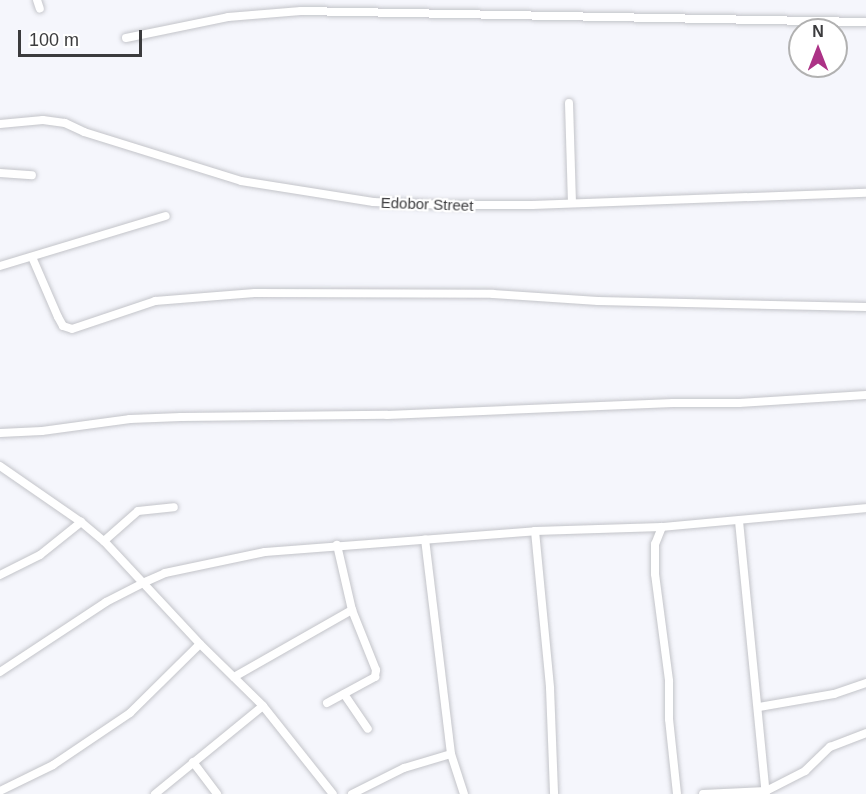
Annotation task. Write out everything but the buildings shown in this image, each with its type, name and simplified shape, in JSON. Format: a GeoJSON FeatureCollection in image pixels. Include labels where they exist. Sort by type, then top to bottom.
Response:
{"type":"FeatureCollection","features":[{"type":"Feature","properties":{"kind":"street"},"geometry":{"type":"LineString","coordinates":[[37,0],[40,9]]}},
{"type":"Feature","properties":{"kind":"street"},"geometry":{"type":"LineString","coordinates":[[126,38],[228,17],[301,11],[866,22]]}},
{"type":"Feature","properties":{"kind":"street"},"geometry":{"type":"LineString","coordinates":[[569,103],[572,202]]}},
{"type":"Feature","properties":{"kind":"street","name":"Edobor Street"},"geometry":{"type":"LineString","coordinates":[[0,123],[43,120],[65,123],[84,132],[241,181],[373,202],[447,206],[866,193]]}},
{"type":"Feature","properties":{"kind":"street"},"geometry":{"type":"LineString","coordinates":[[0,173],[32,175]]}},
{"type":"Feature","properties":{"kind":"street"},"geometry":{"type":"LineString","coordinates":[[0,266],[166,216]]}},
{"type":"Feature","properties":{"kind":"street"},"geometry":{"type":"LineString","coordinates":[[32,257],[58,317],[63,326],[72,329],[155,301],[255,293],[493,294],[598,302],[866,308]]}},
{"type":"Feature","properties":{"kind":"street"},"geometry":{"type":"LineString","coordinates":[[0,433],[171,417],[387,414],[673,403],[739,404],[866,395]]}},
{"type":"Feature","properties":{"kind":"street"},"geometry":{"type":"LineString","coordinates":[[0,466],[81,522],[104,541],[145,582],[200,644],[263,706],[333,794]]}},
{"type":"Feature","properties":{"kind":"street"},"geometry":{"type":"LineString","coordinates":[[104,541],[138,511],[174,507]]}},
{"type":"Feature","properties":{"kind":"street"},"geometry":{"type":"LineString","coordinates":[[0,672],[106,602],[145,582],[165,573],[265,552],[535,531],[662,527],[866,508]]}},
{"type":"Feature","properties":{"kind":"street"},"geometry":{"type":"LineString","coordinates":[[739,521],[741,564],[759,706],[766,792]]}},
{"type":"Feature","properties":{"kind":"street"},"geometry":{"type":"LineString","coordinates":[[0,575],[40,555],[81,522]]}},
{"type":"Feature","properties":{"kind":"street"},"geometry":{"type":"LineString","coordinates":[[662,527],[654,544],[655,574],[667,662],[677,794]]}},
{"type":"Feature","properties":{"kind":"street"},"geometry":{"type":"LineString","coordinates":[[535,531],[550,688],[554,794]]}},
{"type":"Feature","properties":{"kind":"street"},"geometry":{"type":"LineString","coordinates":[[425,540],[451,754],[464,794]]}},
{"type":"Feature","properties":{"kind":"street"},"geometry":{"type":"LineString","coordinates":[[327,703],[375,676],[376,670],[352,610],[337,545]]}},
{"type":"Feature","properties":{"kind":"street"},"geometry":{"type":"LineString","coordinates":[[234,677],[352,610]]}},
{"type":"Feature","properties":{"kind":"street"},"geometry":{"type":"LineString","coordinates":[[0,791],[53,765],[130,713],[200,644]]}},
{"type":"Feature","properties":{"kind":"street"},"geometry":{"type":"LineString","coordinates":[[759,706],[834,694],[866,683]]}},
{"type":"Feature","properties":{"kind":"street"},"geometry":{"type":"LineString","coordinates":[[344,694],[368,729]]}},
{"type":"Feature","properties":{"kind":"street"},"geometry":{"type":"LineString","coordinates":[[155,794],[263,706]]}},
{"type":"Feature","properties":{"kind":"street"},"geometry":{"type":"LineString","coordinates":[[703,794],[766,792],[805,771],[830,747],[866,733]]}},
{"type":"Feature","properties":{"kind":"street"},"geometry":{"type":"LineString","coordinates":[[352,794],[404,768],[451,754]]}},
{"type":"Feature","properties":{"kind":"street"},"geometry":{"type":"LineString","coordinates":[[193,762],[217,794]]}}]}
